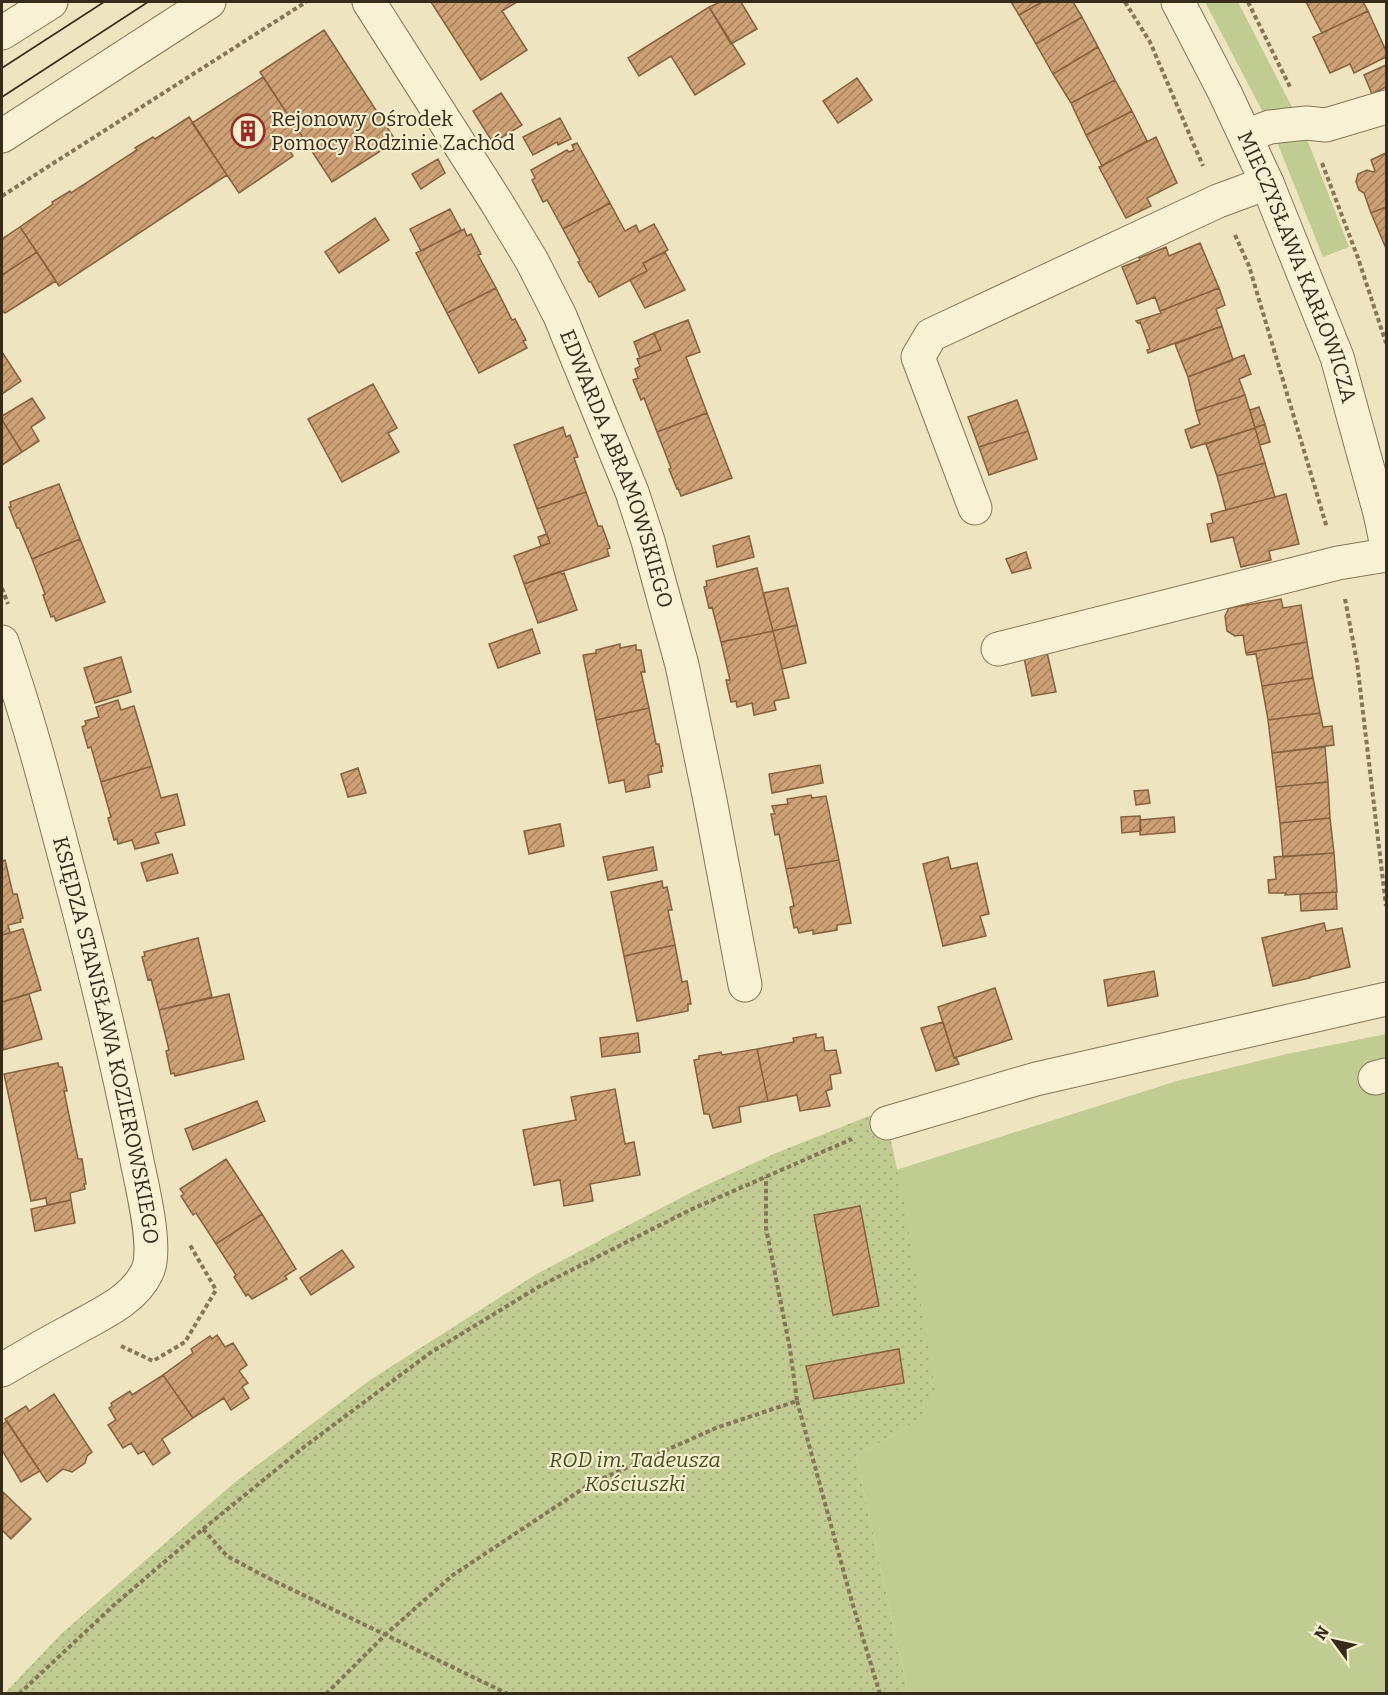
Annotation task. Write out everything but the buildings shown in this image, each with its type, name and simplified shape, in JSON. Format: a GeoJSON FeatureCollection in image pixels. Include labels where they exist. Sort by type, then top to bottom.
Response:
{"type":"FeatureCollection","features":[{"type":"Feature","properties":{"kind":"street"},"geometry":{"type":"LineString","coordinates":[[2,33],[51,2]]}},
{"type":"Feature","properties":{"kind":"street"},"geometry":{"type":"LineString","coordinates":[[2,136],[209,2]]}},
{"type":"Feature","properties":{"kind":"street","name":"EDWARDA ABRAMOWSKIEGO"},"geometry":{"type":"LineString","coordinates":[[369,2],[497,202],[532,261],[560,316],[632,492],[682,665],[745,985]]}},
{"type":"Feature","properties":{"kind":"street","name":"MIECZYSŁAWA KARŁOWICZA"},"geometry":{"type":"LineString","coordinates":[[1178,2],[1246,136],[1337,357],[1386,542]]}},
{"type":"Feature","properties":{"kind":"street"},"geometry":{"type":"LineString","coordinates":[[1246,136],[1270,127],[1287,124],[1326,125],[1386,107]]}},
{"type":"Feature","properties":{"kind":"street"},"geometry":{"type":"LineString","coordinates":[[975,508],[918,357],[931,334],[1218,201],[1267,183]]}},
{"type":"Feature","properties":{"kind":"street"},"geometry":{"type":"LineString","coordinates":[[998,649],[1338,563],[1386,555]]}},
{"type":"Feature","properties":{"kind":"street","name":"KSIĘDZA STANISŁAWA KOZIEROWSKIEGO"},"geometry":{"type":"LineString","coordinates":[[2,642],[49,796],[89,950],[122,1087],[149,1223],[151,1250],[148,1271],[136,1289],[116,1305],[2,1370]]}},
{"type":"Feature","properties":{"kind":"street"},"geometry":{"type":"LineString","coordinates":[[887,1123],[1036,1079],[1386,999]]}},
{"type":"Feature","properties":{"kind":"path"},"geometry":{"type":"LineString","coordinates":[[2,196],[306,2]]}},
{"type":"Feature","properties":{"kind":"path"},"geometry":{"type":"LineString","coordinates":[[1358,258],[1386,343]]}},
{"type":"Feature","properties":{"kind":"path"},"geometry":{"type":"LineString","coordinates":[[1271,343],[1338,563],[1357,662],[1386,906]]}},
{"type":"Feature","properties":{"kind":"path"},"geometry":{"type":"LineString","coordinates":[[19,1694],[114,1605],[203,1530],[304,1447],[430,1353],[540,1286],[690,1210],[887,1123]]}},
{"type":"Feature","properties":{"kind":"path"},"geometry":{"type":"LineString","coordinates":[[766,1177],[766,1228],[790,1349],[797,1401],[852,1602],[880,1694]]}},
{"type":"Feature","properties":{"kind":"path"},"geometry":{"type":"LineString","coordinates":[[326,1694],[386,1634],[453,1575],[590,1484],[716,1428],[797,1401]]}},
{"type":"Feature","properties":{"kind":"path"},"geometry":{"type":"LineString","coordinates":[[203,1530],[227,1556],[266,1577],[508,1694]]}},
{"type":"Feature","properties":{"kind":"green space"},"geometry":{"type":"Polygon","coordinates":[[[1205,2],[1238,2],[1295,113],[1266,118],[1205,2]]]}},
{"type":"Feature","properties":{"kind":"green space"},"geometry":{"type":"Polygon","coordinates":[[[1305,134],[1349,247],[1323,257],[1275,137],[1305,134]]]}},
{"type":"Feature","properties":{"kind":"green space"},"geometry":{"type":"Polygon","coordinates":[[[1386,1034],[1386,1693],[908,1693],[856,1456],[921,1419],[902,1192],[896,1170],[1177,1081],[1287,1054],[1386,1034]]]}},
{"type":"Feature","properties":{"kind":"green space","name":"ROD im. Tadeusza Kościuszki"},"geometry":{"type":"Polygon","coordinates":[[[884,1110],[902,1191],[935,1388],[921,1419],[856,1456],[908,1693],[4,1694],[61,1634],[234,1483],[370,1380],[535,1275],[623,1228],[696,1190],[776,1153],[884,1110]]]}},
{"type":"Feature","properties":{"kind":"tram line"},"geometry":{"type":"LineString","coordinates":[[2,68],[104,2]]}},
{"type":"Feature","properties":{"kind":"tram line"},"geometry":{"type":"LineString","coordinates":[[2,97],[148,2]]}},
{"type":"Feature","properties":{"kind":"place","name":"Rejonowy Ośrodek Pomocy Rodzinie Zachód"},"geometry":{"type":"Point","coordinates":[248,131]}}]}
